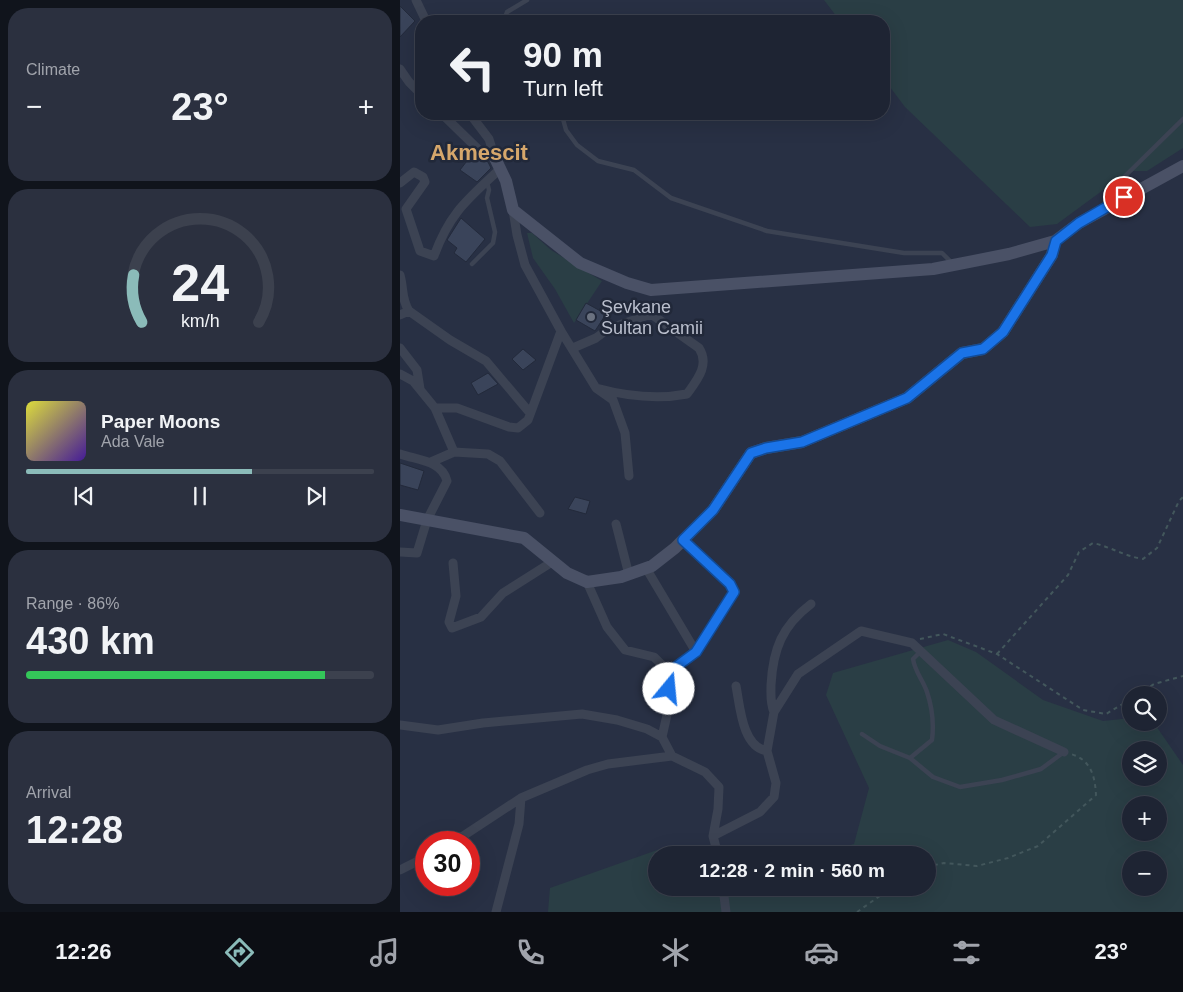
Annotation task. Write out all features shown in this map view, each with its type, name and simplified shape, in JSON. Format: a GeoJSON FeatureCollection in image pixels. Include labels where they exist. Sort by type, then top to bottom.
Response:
{"type":"FeatureCollection","features":[{"type":"Feature","properties":{"kind":"main road"},"geometry":{"type":"LineString","coordinates":[[498,163],[514,210],[580,263],[627,283],[651,290],[933,269],[1009,254],[1056,241],[1079,223],[1183,166]]}},
{"type":"Feature","properties":{"kind":"main road"},"geometry":{"type":"LineString","coordinates":[[400,515],[524,538],[552,562],[587,582],[629,574],[652,566],[683,540],[713,510],[751,453],[766,448],[802,442],[907,398],[962,353],[983,349],[1003,332],[1052,255],[1056,241]]}},
{"type":"Feature","properties":{"kind":"street"},"geometry":{"type":"LineString","coordinates":[[416,0],[423,15]]}},
{"type":"Feature","properties":{"kind":"street"},"geometry":{"type":"LineString","coordinates":[[400,69],[415,87]]}},
{"type":"Feature","properties":{"kind":"street"},"geometry":{"type":"LineString","coordinates":[[448,120],[481,152],[498,163]]}},
{"type":"Feature","properties":{"kind":"street"},"geometry":{"type":"LineString","coordinates":[[474,120],[488,139],[498,163]]}},
{"type":"Feature","properties":{"kind":"street"},"geometry":{"type":"LineString","coordinates":[[400,183],[414,172],[423,177],[424,182],[406,209],[420,251],[434,256],[443,231],[460,206],[487,182],[498,163]]}},
{"type":"Feature","properties":{"kind":"street"},"geometry":{"type":"LineString","coordinates":[[514,210],[517,235],[524,265],[561,332],[573,348],[596,388],[614,400],[625,433],[630,476]]}},
{"type":"Feature","properties":{"kind":"street"},"geometry":{"type":"LineString","coordinates":[[400,275],[404,313],[486,361],[530,413]]}},
{"type":"Feature","properties":{"kind":"street"},"geometry":{"type":"LineString","coordinates":[[573,348],[596,338],[608,329],[651,314],[699,348],[702,353],[703,368],[687,394],[674,397],[624,396],[596,388]]}},
{"type":"Feature","properties":{"kind":"street"},"geometry":{"type":"LineString","coordinates":[[435,408],[457,408],[509,427],[518,428],[528,420],[561,332]]}},
{"type":"Feature","properties":{"kind":"street"},"geometry":{"type":"LineString","coordinates":[[400,348],[417,370],[420,389]]}},
{"type":"Feature","properties":{"kind":"street"},"geometry":{"type":"LineString","coordinates":[[400,374],[414,381],[435,408],[454,452]]}},
{"type":"Feature","properties":{"kind":"street"},"geometry":{"type":"LineString","coordinates":[[431,462],[454,452],[488,454],[500,461],[540,513]]}},
{"type":"Feature","properties":{"kind":"street"},"geometry":{"type":"LineString","coordinates":[[400,454],[431,462],[446,476],[447,481],[427,520],[417,553],[400,552]]}},
{"type":"Feature","properties":{"kind":"street"},"geometry":{"type":"LineString","coordinates":[[616,524],[629,574]]}},
{"type":"Feature","properties":{"kind":"street"},"geometry":{"type":"LineString","coordinates":[[669,672],[696,652],[734,592],[730,584],[683,540]]}},
{"type":"Feature","properties":{"kind":"street"},"geometry":{"type":"LineString","coordinates":[[453,563],[456,596],[449,622],[452,628],[481,617],[502,593],[552,562]]}},
{"type":"Feature","properties":{"kind":"street"},"geometry":{"type":"LineString","coordinates":[[646,568],[696,652]]}},
{"type":"Feature","properties":{"kind":"street"},"geometry":{"type":"LineString","coordinates":[[587,582],[607,627],[624,650],[654,657],[669,672],[669,706],[662,737]]}},
{"type":"Feature","properties":{"kind":"street"},"geometry":{"type":"LineString","coordinates":[[774,712],[770,704],[772,668],[778,642],[794,617],[811,604]]}},
{"type":"Feature","properties":{"kind":"street"},"geometry":{"type":"LineString","coordinates":[[714,836],[760,812],[774,797],[776,783],[767,751],[774,712],[798,674],[861,631],[912,643],[994,720],[1064,752]]}},
{"type":"Feature","properties":{"kind":"street"},"geometry":{"type":"LineString","coordinates":[[736,686],[744,724],[750,738],[761,750],[767,751]]}},
{"type":"Feature","properties":{"kind":"street"},"geometry":{"type":"LineString","coordinates":[[400,725],[438,730],[483,723],[582,714],[617,720],[647,729],[662,737],[672,756]]}},
{"type":"Feature","properties":{"kind":"street"},"geometry":{"type":"LineString","coordinates":[[471,831],[521,798],[587,770],[608,764],[672,756],[705,772],[719,787],[714,836],[716,846]]}},
{"type":"Feature","properties":{"kind":"street"},"geometry":{"type":"LineString","coordinates":[[496,912],[519,824],[521,798]]}},
{"type":"Feature","properties":{"kind":"street"},"geometry":{"type":"LineString","coordinates":[[400,870],[415,862]]}},
{"type":"Feature","properties":{"kind":"street"},"geometry":{"type":"LineString","coordinates":[[724,896],[726,912]]}},
{"type":"Feature","properties":{"kind":"lane"},"geometry":{"type":"LineString","coordinates":[[506,15],[507,12],[527,0]]}},
{"type":"Feature","properties":{"kind":"lane"},"geometry":{"type":"LineString","coordinates":[[1124,197],[1120,187],[1121,180],[1154,145],[1183,119]]}},
{"type":"Feature","properties":{"kind":"lane"},"geometry":{"type":"LineString","coordinates":[[563,120],[566,130],[577,145],[598,162],[634,170],[671,198],[766,231],[904,253],[942,253],[953,265]]}},
{"type":"Feature","properties":{"kind":"lane"},"geometry":{"type":"LineString","coordinates":[[472,264],[493,243],[495,232],[487,198],[489,190],[487,182]]}},
{"type":"Feature","properties":{"kind":"lane"},"geometry":{"type":"LineString","coordinates":[[910,758],[932,740],[934,725],[927,691],[914,669],[913,659],[921,651]]}},
{"type":"Feature","properties":{"kind":"lane"},"geometry":{"type":"LineString","coordinates":[[862,734],[880,746],[910,758],[932,777],[960,787],[1002,780],[1040,770],[1064,752]]}},
{"type":"Feature","properties":{"kind":"path"},"geometry":{"type":"LineString","coordinates":[[997,654],[1068,575],[1079,552],[1093,543],[1108,546],[1126,557],[1143,559],[1157,548],[1179,500],[1183,497]]}},
{"type":"Feature","properties":{"kind":"path"},"geometry":{"type":"LineString","coordinates":[[912,643],[926,636],[944,634],[997,654],[1083,710],[1106,714],[1122,704]]}},
{"type":"Feature","properties":{"kind":"path"},"geometry":{"type":"LineString","coordinates":[[1151,686],[1183,676]]}},
{"type":"Feature","properties":{"kind":"path"},"geometry":{"type":"LineString","coordinates":[[936,865],[944,863],[977,866],[1008,858],[1038,846],[1059,828],[1096,795],[1095,777],[1088,764],[1076,756],[1064,752]]}},
{"type":"Feature","properties":{"kind":"path"},"geometry":{"type":"LineString","coordinates":[[857,912],[880,896]]}},
{"type":"Feature","properties":{"kind":"shaded area"},"geometry":{"type":"Polygon","coordinates":[[[824,0],[1183,0],[1183,148],[1147,171],[1129,171],[1057,224],[1030,227],[905,107],[890,87],[890,15],[835,15],[824,0]]]}},
{"type":"Feature","properties":{"kind":"shaded area"},"geometry":{"type":"Polygon","coordinates":[[[527,233],[532,233],[551,250],[602,281],[574,323],[555,289],[533,258],[527,233]]]}},
{"type":"Feature","properties":{"kind":"shaded area"},"geometry":{"type":"Polygon","coordinates":[[[948,640],[976,652],[1043,700],[1103,721],[1122,719],[1122,731],[1160,731],[1166,741],[1122,741],[1122,786],[1167,786],[1167,742],[1183,765],[1183,912],[548,912],[550,888],[648,853],[648,896],[936,896],[936,846],[847,846],[854,844],[869,788],[826,695],[833,673],[948,640]]]}},
{"type":"Feature","properties":{"kind":"building"},"geometry":{"type":"Polygon","coordinates":[[[400,6],[415,21],[400,37],[400,6]]]}},
{"type":"Feature","properties":{"kind":"building"},"geometry":{"type":"Polygon","coordinates":[[[473,153],[488,162],[491,168],[477,182],[460,170],[473,153]]]}},
{"type":"Feature","properties":{"kind":"building"},"geometry":{"type":"Polygon","coordinates":[[[461,218],[485,239],[466,262],[454,253],[457,248],[447,240],[461,218]]]}},
{"type":"Feature","properties":{"kind":"building","name":"Şevkane Sultan Camii"},"geometry":{"type":"Polygon","coordinates":[[[586,303],[606,314],[595,331],[576,320],[586,303]]]}},
{"type":"Feature","properties":{"kind":"building"},"geometry":{"type":"Polygon","coordinates":[[[523,349],[536,360],[523,370],[512,359],[523,349]]]}},
{"type":"Feature","properties":{"kind":"building"},"geometry":{"type":"Polygon","coordinates":[[[488,373],[498,384],[478,395],[471,383],[488,373]]]}},
{"type":"Feature","properties":{"kind":"building"},"geometry":{"type":"Polygon","coordinates":[[[400,463],[424,471],[418,490],[400,485],[400,463]]]}},
{"type":"Feature","properties":{"kind":"building"},"geometry":{"type":"Polygon","coordinates":[[[575,497],[590,501],[586,514],[568,509],[575,497]]]}},
{"type":"Feature","properties":{"kind":"place","name":"Şevkane Sultan Camii"},"geometry":{"type":"Point","coordinates":[591,317]}},
{"type":"Feature","properties":{"kind":"district","name":"Akmescit"},"geometry":{"type":"Point","coordinates":[479,152]}},
{"type":"Feature","properties":{"kind":"route"},"geometry":{"type":"LineString","coordinates":[[669,689],[669,672],[696,652],[734,592],[730,584],[683,540],[713,510],[751,453],[766,448],[802,442],[907,398],[962,353],[983,349],[1003,332],[1052,255],[1056,241],[1079,223],[1124,197]]}}]}
